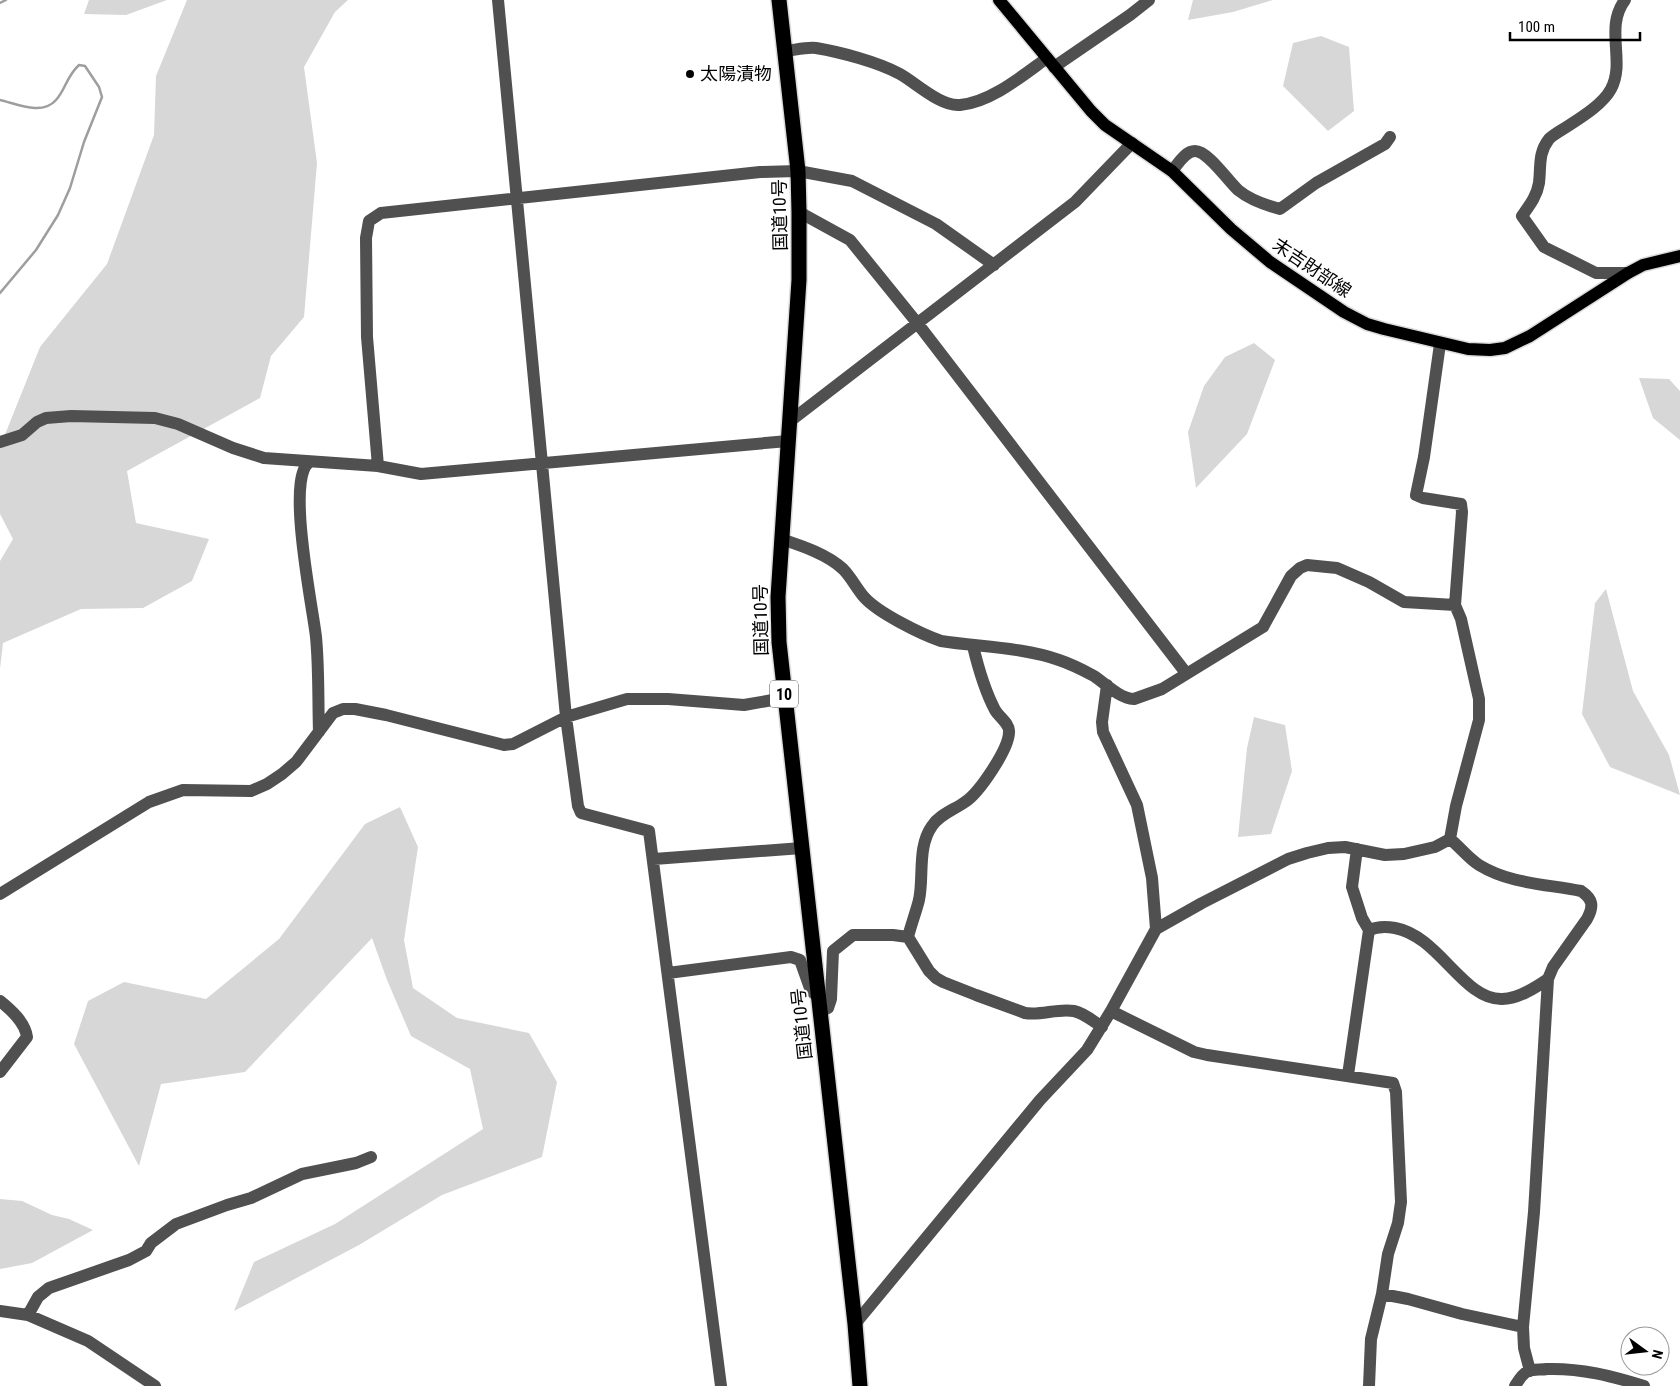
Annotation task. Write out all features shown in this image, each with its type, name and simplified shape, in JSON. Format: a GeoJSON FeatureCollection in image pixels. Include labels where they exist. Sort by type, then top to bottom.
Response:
{"type":"FeatureCollection","features":[{"type":"Feature","properties":{"kind":"highway","name":"国道10号"},"geometry":{"type":"LineString","coordinates":[[779,0],[798,170],[799,212],[799,280],[781,539],[778,597],[779,642],[855,1324],[860,1386]]}},
{"type":"Feature","properties":{"kind":"main road","name":"末吉財部線"},"geometry":{"type":"LineString","coordinates":[[998,0],[1105,125],[1172,171],[1231,229],[1270,262],[1344,312],[1367,324],[1440,344],[1468,349],[1490,350],[1505,348],[1530,336],[1628,273],[1643,266],[1680,256]]}},
{"type":"Feature","properties":{"kind":"street"},"geometry":{"type":"LineString","coordinates":[[498,0],[566,716],[578,806],[581,814],[650,831],[721,1386]]}},
{"type":"Feature","properties":{"kind":"street"},"geometry":{"type":"LineString","coordinates":[[785,51],[814,48],[856,58],[898,73],[940,100],[958,106],[972,103],[1004,89],[1130,15],[1149,0]]}},
{"type":"Feature","properties":{"kind":"street"},"geometry":{"type":"LineString","coordinates":[[1625,0],[1618,9],[1615,23],[1616,69],[1610,90],[1599,103],[1550,139],[1540,154],[1539,184],[1533,200],[1522,216],[1544,247],[1596,273],[1628,273]]}},
{"type":"Feature","properties":{"kind":"street"},"geometry":{"type":"LineString","coordinates":[[1172,171],[1187,153],[1195,151],[1204,154],[1239,191],[1261,204],[1280,209],[1316,183],[1385,144],[1390,137]]}},
{"type":"Feature","properties":{"kind":"street"},"geometry":{"type":"LineString","coordinates":[[789,422],[1075,202],[1132,143]]}},
{"type":"Feature","properties":{"kind":"street"},"geometry":{"type":"LineString","coordinates":[[378,466],[366,337],[366,238],[369,221],[381,213],[760,172],[798,170],[852,181],[936,224],[994,265]]}},
{"type":"Feature","properties":{"kind":"street"},"geometry":{"type":"LineString","coordinates":[[799,212],[850,240],[918,324],[1186,673]]}},
{"type":"Feature","properties":{"kind":"street"},"geometry":{"type":"LineString","coordinates":[[1440,344],[1424,457],[1416,495],[1423,498],[1461,504],[1455,605],[1461,618],[1479,699],[1479,720],[1456,806],[1450,839]]}},
{"type":"Feature","properties":{"kind":"street"},"geometry":{"type":"LineString","coordinates":[[0,442],[22,435],[37,422],[46,418],[71,416],[155,418],[178,424],[233,448],[264,458],[378,466],[421,474],[788,441]]}},
{"type":"Feature","properties":{"kind":"street"},"geometry":{"type":"LineString","coordinates":[[310,462],[303,467],[301,473],[299,501],[303,549],[316,636],[319,732]]}},
{"type":"Feature","properties":{"kind":"street"},"geometry":{"type":"LineString","coordinates":[[781,539],[814,551],[843,569],[865,598],[879,610],[930,638],[973,646],[1030,653],[1059,660],[1083,670],[1123,696],[1134,699],[1162,688],[1263,627],[1292,576],[1300,568],[1307,566],[1337,568],[1369,582],[1404,602],[1455,605]]}},
{"type":"Feature","properties":{"kind":"street"},"geometry":{"type":"LineString","coordinates":[[973,646],[991,702],[996,712],[1008,726],[1010,732],[996,764],[976,793],[966,802],[944,814],[929,830],[923,852],[919,899],[908,937],[929,971],[943,982],[1034,1014],[1064,1010],[1074,1011],[1083,1014],[1102,1027]]}},
{"type":"Feature","properties":{"kind":"street"},"geometry":{"type":"LineString","coordinates":[[1107,685],[1102,722],[1103,732],[1137,805],[1152,878],[1156,929]]}},
{"type":"Feature","properties":{"kind":"street"},"geometry":{"type":"LineString","coordinates":[[0,894],[149,802],[183,790],[251,790],[267,784],[296,762],[333,713],[343,709],[355,709],[386,715],[504,746],[513,744],[566,716],[628,699],[668,699],[744,705],[784,698]]}},
{"type":"Feature","properties":{"kind":"street"},"geometry":{"type":"LineString","coordinates":[[855,1324],[1040,1100],[1086,1050],[1102,1027],[1156,929],[1288,859],[1307,853],[1328,848],[1358,848],[1385,855],[1404,854],[1435,846],[1450,839]]}},
{"type":"Feature","properties":{"kind":"street"},"geometry":{"type":"LineString","coordinates":[[1450,839],[1479,864],[1508,878],[1581,891],[1588,896],[1591,903],[1591,910],[1553,967],[1548,979],[1534,1212],[1523,1327],[1524,1348],[1530,1371]]}},
{"type":"Feature","properties":{"kind":"street"},"geometry":{"type":"LineString","coordinates":[[654,859],[802,848]]}},
{"type":"Feature","properties":{"kind":"street"},"geometry":{"type":"LineString","coordinates":[[1348,1075],[1369,930],[1362,918],[1352,887],[1358,848]]}},
{"type":"Feature","properties":{"kind":"street"},"geometry":{"type":"LineString","coordinates":[[1369,930],[1384,926],[1405,930],[1416,935],[1438,953],[1479,993],[1489,997],[1502,999],[1516,996],[1535,988],[1548,979]]}},
{"type":"Feature","properties":{"kind":"street"},"geometry":{"type":"LineString","coordinates":[[668,973],[790,957],[800,960],[811,991],[819,1004],[828,1008],[832,1000],[833,951],[852,935],[908,937]]}},
{"type":"Feature","properties":{"kind":"street"},"geometry":{"type":"LineString","coordinates":[[0,1001],[26,1029],[27,1037],[0,1072]]}},
{"type":"Feature","properties":{"kind":"street"},"geometry":{"type":"LineString","coordinates":[[1111,1011],[1194,1052],[1393,1083],[1396,1092],[1401,1202],[1398,1223],[1388,1254],[1382,1294],[1370,1339],[1369,1386]]}},
{"type":"Feature","properties":{"kind":"street"},"geometry":{"type":"LineString","coordinates":[[28,1315],[38,1297],[49,1288],[129,1260],[146,1251],[152,1243],[176,1224],[228,1204],[251,1198],[302,1174],[356,1162],[371,1156]]}},
{"type":"Feature","properties":{"kind":"street"},"geometry":{"type":"LineString","coordinates":[[1382,1294],[1523,1327]]}},
{"type":"Feature","properties":{"kind":"street"},"geometry":{"type":"LineString","coordinates":[[0,1311],[28,1315],[88,1341],[155,1386]]}},
{"type":"Feature","properties":{"kind":"street"},"geometry":{"type":"LineString","coordinates":[[1515,1386],[1523,1374],[1530,1371],[1554,1369],[1605,1374],[1644,1386]]}},
{"type":"Feature","properties":{"kind":"shaded area"},"geometry":{"type":"Polygon","coordinates":[[[89,0],[167,0],[126,15],[84,14],[89,0]]]}},
{"type":"Feature","properties":{"kind":"shaded area"},"geometry":{"type":"Polygon","coordinates":[[[187,0],[348,0],[335,12],[304,67],[317,163],[304,317],[271,356],[260,398],[127,471],[136,523],[209,539],[192,581],[143,608],[81,609],[3,643],[0,669],[0,561],[13,539],[0,514],[0,447],[40,347],[107,264],[154,135],[156,76],[187,0]]]}},
{"type":"Feature","properties":{"kind":"shaded area"},"geometry":{"type":"Polygon","coordinates":[[[1193,0],[1273,0],[1233,12],[1188,20],[1193,0]]]}},
{"type":"Feature","properties":{"kind":"shaded area"},"geometry":{"type":"Polygon","coordinates":[[[1321,36],[1349,47],[1354,111],[1328,131],[1283,86],[1293,43],[1321,36]]]}},
{"type":"Feature","properties":{"kind":"shaded area"},"geometry":{"type":"Polygon","coordinates":[[[1254,343],[1275,360],[1247,434],[1196,488],[1188,432],[1204,386],[1225,357],[1254,343]]]}},
{"type":"Feature","properties":{"kind":"shaded area"},"geometry":{"type":"Polygon","coordinates":[[[1639,378],[1669,379],[1680,391],[1680,440],[1653,418],[1639,378]]]}},
{"type":"Feature","properties":{"kind":"shaded area"},"geometry":{"type":"Polygon","coordinates":[[[1606,589],[1633,691],[1669,755],[1680,795],[1610,767],[1582,714],[1595,603],[1606,589]]]}},
{"type":"Feature","properties":{"kind":"shaded area"},"geometry":{"type":"Polygon","coordinates":[[[1254,717],[1285,725],[1292,771],[1271,834],[1238,837],[1247,748],[1254,717]]]}},
{"type":"Feature","properties":{"kind":"shaded area"},"geometry":{"type":"Polygon","coordinates":[[[400,807],[418,847],[404,940],[413,988],[457,1018],[529,1033],[557,1082],[542,1157],[442,1195],[359,1245],[234,1311],[254,1262],[335,1224],[483,1129],[470,1069],[411,1036],[387,980],[372,938],[245,1072],[161,1084],[139,1166],[74,1044],[88,1001],[124,982],[206,999],[279,939],[365,824],[400,807]]]}},
{"type":"Feature","properties":{"kind":"shaded area"},"geometry":{"type":"Polygon","coordinates":[[[0,1199],[22,1201],[52,1215],[69,1219],[93,1230],[32,1263],[0,1269],[0,1199]]]}},
{"type":"Feature","properties":{"kind":"waterway"},"geometry":{"type":"LineString","coordinates":[[0,3],[6,0]]}},
{"type":"Feature","properties":{"kind":"waterway"},"geometry":{"type":"LineString","coordinates":[[0,100],[29,108],[50,105],[59,96],[71,74],[79,65],[85,66],[99,87],[102,97],[84,142],[70,188],[58,215],[36,250],[0,293]]}},
{"type":"Feature","properties":{"kind":"place","name":"太陽漬物"},"geometry":{"type":"Point","coordinates":[690,74]}}]}
